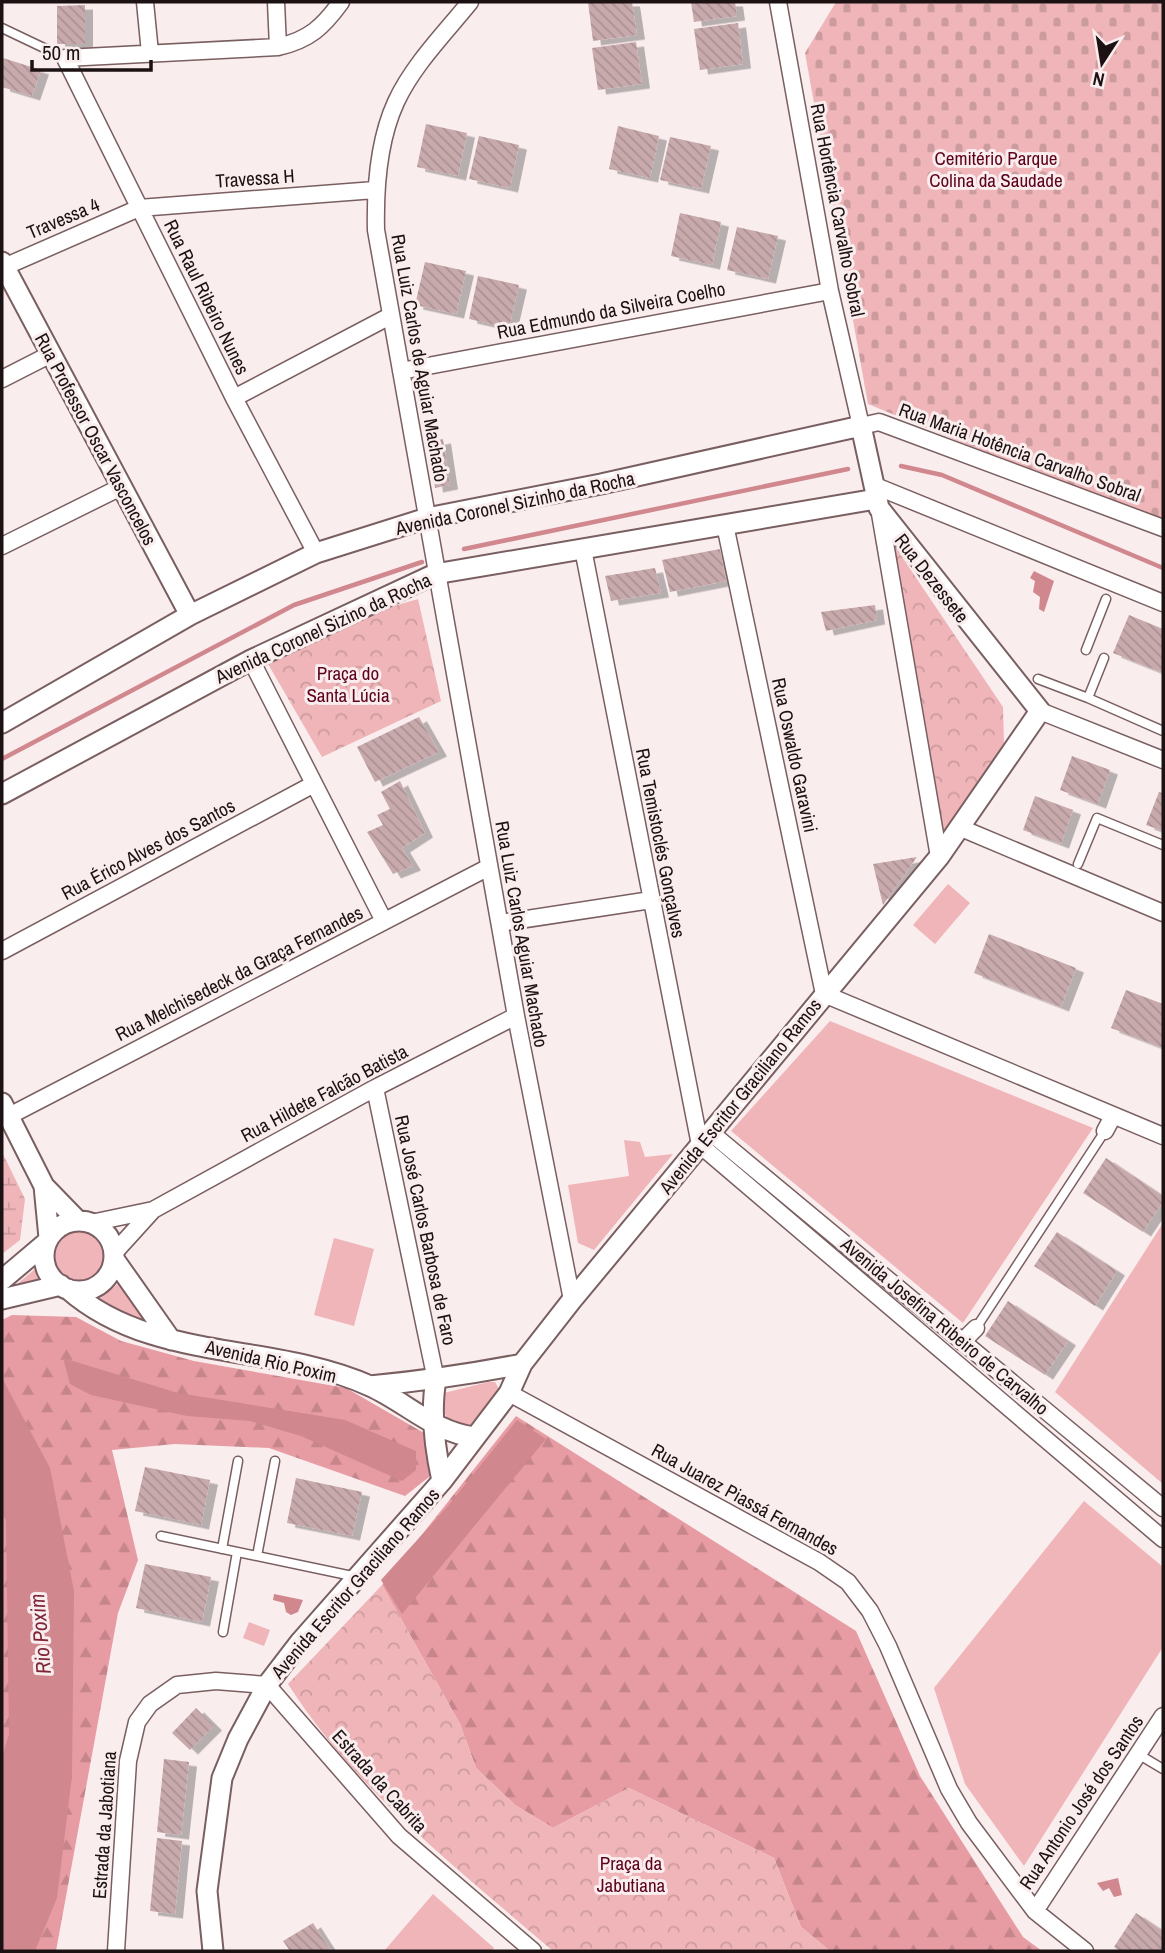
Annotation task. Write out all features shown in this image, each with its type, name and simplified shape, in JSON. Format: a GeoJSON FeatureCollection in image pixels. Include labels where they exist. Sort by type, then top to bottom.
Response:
{"type":"FeatureCollection","features":[{"type":"Feature","properties":{"kind":"street"},"geometry":{"type":"LineString","coordinates":[[145,2],[150,53]]}},
{"type":"Feature","properties":{"kind":"street"},"geometry":{"type":"LineString","coordinates":[[276,2],[278,47]]}},
{"type":"Feature","properties":{"kind":"street"},"geometry":{"type":"LineString","coordinates":[[65,58],[278,47],[300,42],[315,33],[341,2]]}},
{"type":"Feature","properties":{"kind":"street"},"geometry":{"type":"LineString","coordinates":[[375,190],[395,103],[412,75],[470,2]]}},
{"type":"Feature","properties":{"kind":"street","name":"Rua Hortência Carvalho Sobral"},"geometry":{"type":"LineString","coordinates":[[778,2],[830,290],[861,426]]}},
{"type":"Feature","properties":{"kind":"street","name":"Rua Raul Ribeiro Nunes"},"geometry":{"type":"LineString","coordinates":[[65,58],[234,398],[316,553]]}},
{"type":"Feature","properties":{"kind":"street","name":"Travessa H"},"geometry":{"type":"LineString","coordinates":[[139,208],[375,190]]}},
{"type":"Feature","properties":{"kind":"street","name":"Rua Luiz Carlos de Aguiar Machado"},"geometry":{"type":"LineString","coordinates":[[375,190],[376,230],[435,574]]}},
{"type":"Feature","properties":{"kind":"street","name":"Travessa 4"},"geometry":{"type":"LineString","coordinates":[[3,265],[139,208]]}},
{"type":"Feature","properties":{"kind":"street","name":"Rua Professor Oscar Vasconcelos"},"geometry":{"type":"LineString","coordinates":[[3,265],[190,615]]}},
{"type":"Feature","properties":{"kind":"street","name":"Rua Edmundo da Silveira Coelho"},"geometry":{"type":"LineString","coordinates":[[401,371],[830,290]]}},
{"type":"Feature","properties":{"kind":"street"},"geometry":{"type":"LineString","coordinates":[[234,398],[390,316]]}},
{"type":"Feature","properties":{"kind":"street"},"geometry":{"type":"LineString","coordinates":[[2,379],[51,354]]}},
{"type":"Feature","properties":{"kind":"street","name":"Rua Maria Hotência Carvalho Sobral"},"geometry":{"type":"LineString","coordinates":[[861,426],[879,422],[1163,528]]}},
{"type":"Feature","properties":{"kind":"street","name":"Rua Dezessete"},"geometry":{"type":"LineString","coordinates":[[861,426],[876,498],[1040,711]]}},
{"type":"Feature","properties":{"kind":"street","name":"Avenida Coronel Sizinho da Rocha"},"geometry":{"type":"LineString","coordinates":[[2,723],[190,615],[316,553],[427,518],[601,484],[861,426]]}},
{"type":"Feature","properties":{"kind":"street"},"geometry":{"type":"LineString","coordinates":[[2,546],[121,488]]}},
{"type":"Feature","properties":{"kind":"street"},"geometry":{"type":"LineString","coordinates":[[876,498],[1163,603]]}},
{"type":"Feature","properties":{"kind":"street"},"geometry":{"type":"LineString","coordinates":[[876,498],[939,857]]}},
{"type":"Feature","properties":{"kind":"street","name":"Avenida Coronel Sizino da Rocha"},"geometry":{"type":"LineString","coordinates":[[2,794],[251,660],[435,574],[876,498]]}},
{"type":"Feature","properties":{"kind":"street","name":"Rua Oswaldo Garavini"},"geometry":{"type":"LineString","coordinates":[[725,525],[824,994]]}},
{"type":"Feature","properties":{"kind":"street","name":"Rua Temistoclés Gonçalves"},"geometry":{"type":"LineString","coordinates":[[583,549],[651,900],[705,1139]]}},
{"type":"Feature","properties":{"kind":"street","name":"Rua Luiz Carlos Aguiar Machado"},"geometry":{"type":"LineString","coordinates":[[435,574],[516,1016],[572,1300]]}},
{"type":"Feature","properties":{"kind":"street"},"geometry":{"type":"LineString","coordinates":[[251,660],[384,920]]}},
{"type":"Feature","properties":{"kind":"street"},"geometry":{"type":"LineString","coordinates":[[1040,711],[1163,760]]}},
{"type":"Feature","properties":{"kind":"street","name":"Avenida Escritor Graciliano Ramos"},"geometry":{"type":"LineString","coordinates":[[213,1951],[207,1891],[222,1778],[237,1739],[267,1685],[300,1642],[442,1481],[509,1393],[522,1364],[572,1300],[939,857],[1040,711]]}},
{"type":"Feature","properties":{"kind":"street","name":"Rua Érico Alves dos Santos"},"geometry":{"type":"LineString","coordinates":[[2,951],[314,784]]}},
{"type":"Feature","properties":{"kind":"street"},"geometry":{"type":"LineString","coordinates":[[961,828],[1076,869],[1163,913]]}},
{"type":"Feature","properties":{"kind":"street","name":"Rua Melchisedeck da Graça Fernandes"},"geometry":{"type":"LineString","coordinates":[[5,1110],[488,867]]}},
{"type":"Feature","properties":{"kind":"street"},"geometry":{"type":"LineString","coordinates":[[500,923],[651,900]]}},
{"type":"Feature","properties":{"kind":"street"},"geometry":{"type":"LineString","coordinates":[[824,994],[1163,1136]]}},
{"type":"Feature","properties":{"kind":"street","name":"Rua Hildete Falcão Batista"},"geometry":{"type":"LineString","coordinates":[[84,1222],[153,1210],[374,1088],[516,1016]]}},
{"type":"Feature","properties":{"kind":"street","name":"Rua José Carlos Barbosa de Faro"},"geometry":{"type":"LineString","coordinates":[[374,1088],[436,1380]]}},
{"type":"Feature","properties":{"kind":"street"},"geometry":{"type":"LineString","coordinates":[[5,1110],[44,1186],[84,1222],[107,1235],[114,1256],[171,1339]]}},
{"type":"Feature","properties":{"kind":"street"},"geometry":{"type":"LineString","coordinates":[[1105,1131],[1113,1116]]}},
{"type":"Feature","properties":{"kind":"street","name":"Avenida Josefina Ribeiro de Carvalho"},"geometry":{"type":"LineString","coordinates":[[705,1139],[962,1342],[1163,1508]]}},
{"type":"Feature","properties":{"kind":"street","name":"Avenida Josefina Ribeiro de Carvalho"},"geometry":{"type":"LineString","coordinates":[[705,1139],[1163,1539]]}},
{"type":"Feature","properties":{"kind":"street"},"geometry":{"type":"LineString","coordinates":[[44,1186],[48,1240],[45,1262],[53,1279],[64,1287]]}},
{"type":"Feature","properties":{"kind":"street","name":"Rua Hildete Falcão Batista"},"geometry":{"type":"LineString","coordinates":[[114,1256],[153,1210]]}},
{"type":"Feature","properties":{"kind":"street"},"geometry":{"type":"LineString","coordinates":[[2,1280],[66,1223],[84,1222]]}},
{"type":"Feature","properties":{"kind":"street"},"geometry":{"type":"LineString","coordinates":[[2,1300],[64,1287],[89,1289],[99,1285],[112,1269],[114,1256]]}},
{"type":"Feature","properties":{"kind":"street","name":"Avenida Rio Poxim"},"geometry":{"type":"LineString","coordinates":[[64,1287],[91,1309],[117,1323],[171,1339],[303,1365],[370,1386],[435,1424],[461,1435],[475,1437]]}},
{"type":"Feature","properties":{"kind":"street"},"geometry":{"type":"LineString","coordinates":[[962,1342],[976,1328]]}},
{"type":"Feature","properties":{"kind":"street","name":"Avenida Rio Poxim"},"geometry":{"type":"LineString","coordinates":[[370,1386],[436,1380],[455,1373],[522,1364]]}},
{"type":"Feature","properties":{"kind":"street"},"geometry":{"type":"LineString","coordinates":[[492,1370],[505,1378],[509,1393]]}},
{"type":"Feature","properties":{"kind":"street"},"geometry":{"type":"LineString","coordinates":[[435,1424],[433,1402],[436,1380]]}},
{"type":"Feature","properties":{"kind":"street","name":"Rua Juarez Piassá Fernandes"},"geometry":{"type":"LineString","coordinates":[[509,1393],[819,1562],[848,1582],[870,1611],[888,1646],[944,1777],[969,1823],[1035,1911],[1086,1951]]}},
{"type":"Feature","properties":{"kind":"street","name":"Avenida Escritor Graciliano Ramos"},"geometry":{"type":"LineString","coordinates":[[435,1424],[436,1455],[442,1481]]}},
{"type":"Feature","properties":{"kind":"street","name":"Estrada da Jabotiana"},"geometry":{"type":"LineString","coordinates":[[116,1951],[128,1761],[137,1722],[150,1704],[177,1685],[216,1681],[267,1685]]}},
{"type":"Feature","properties":{"kind":"street","name":"Estrada da Cabrita"},"geometry":{"type":"LineString","coordinates":[[267,1685],[399,1836],[533,1951]]}},
{"type":"Feature","properties":{"kind":"street","name":"Rua Antonio José dos Santos"},"geometry":{"type":"LineString","coordinates":[[1035,1911],[1163,1716]]}},
{"type":"Feature","properties":{"kind":"lane"},"geometry":{"type":"LineString","coordinates":[[2,28],[65,58]]}},
{"type":"Feature","properties":{"kind":"lane"},"geometry":{"type":"LineString","coordinates":[[1086,650],[1106,599]]}},
{"type":"Feature","properties":{"kind":"lane"},"geometry":{"type":"LineString","coordinates":[[1088,698],[1104,658]]}},
{"type":"Feature","properties":{"kind":"lane"},"geometry":{"type":"LineString","coordinates":[[1038,679],[1163,731]]}},
{"type":"Feature","properties":{"kind":"lane"},"geometry":{"type":"LineString","coordinates":[[1076,869],[1097,818],[1163,845]]}},
{"type":"Feature","properties":{"kind":"lane"},"geometry":{"type":"LineString","coordinates":[[976,1328],[1105,1131]]}},
{"type":"Feature","properties":{"kind":"lane"},"geometry":{"type":"LineString","coordinates":[[222,1549],[238,1461]]}},
{"type":"Feature","properties":{"kind":"lane"},"geometry":{"type":"LineString","coordinates":[[257,1556],[275,1461]]}},
{"type":"Feature","properties":{"kind":"lane"},"geometry":{"type":"LineString","coordinates":[[161,1536],[359,1577]]}},
{"type":"Feature","properties":{"kind":"lane"},"geometry":{"type":"LineString","coordinates":[[223,1632],[237,1552]]}},
{"type":"Feature","properties":{"kind":"lane"},"geometry":{"type":"LineString","coordinates":[[1138,1754],[1163,1769]]}},
{"type":"Feature","properties":{"kind":"green space","name":"Cemitério Parque Colina da Saudade"},"geometry":{"type":"Polygon","coordinates":[[[836,2],[1163,2],[1163,525],[868,404],[805,53],[836,2]]]}},
{"type":"Feature","properties":{"kind":"green space"},"geometry":{"type":"Polygon","coordinates":[[[888,536],[1003,707],[1004,744],[949,830],[940,831],[888,536]]]}},
{"type":"Feature","properties":{"kind":"green space","name":"Praça do Santa Lúcia"},"geometry":{"type":"Polygon","coordinates":[[[418,599],[441,701],[322,757],[268,664],[377,611],[418,599]]]}},
{"type":"Feature","properties":{"kind":"green space"},"geometry":{"type":"Polygon","coordinates":[[[948,884],[970,903],[935,944],[913,925],[948,884]]]}},
{"type":"Feature","properties":{"kind":"green space"},"geometry":{"type":"Polygon","coordinates":[[[830,1021],[1093,1128],[963,1323],[731,1131],[830,1021]]]}},
{"type":"Feature","properties":{"kind":"green space"},"geometry":{"type":"Polygon","coordinates":[[[624,1140],[640,1142],[645,1157],[673,1154],[594,1250],[578,1243],[568,1185],[629,1176],[624,1140]]]}},
{"type":"Feature","properties":{"kind":"green space"},"geometry":{"type":"Polygon","coordinates":[[[2,1152],[25,1199],[20,1240],[2,1254],[2,1152]]]}},
{"type":"Feature","properties":{"kind":"green space"},"geometry":{"type":"Polygon","coordinates":[[[1163,1223],[1163,1484],[1055,1392],[1163,1223]]]}},
{"type":"Feature","properties":{"kind":"green space"},"geometry":{"type":"Polygon","coordinates":[[[79,1226],[100,1235],[109,1256],[100,1277],[79,1286],[58,1277],[49,1256],[58,1235],[79,1226]]]}},
{"type":"Feature","properties":{"kind":"green space"},"geometry":{"type":"Polygon","coordinates":[[[334,1238],[374,1249],[354,1326],[314,1315],[334,1238]]]}},
{"type":"Feature","properties":{"kind":"green space"},"geometry":{"type":"Polygon","coordinates":[[[41,1264],[52,1286],[5,1294],[41,1264]]]}},
{"type":"Feature","properties":{"kind":"green space"},"geometry":{"type":"Polygon","coordinates":[[[121,1281],[157,1327],[96,1302],[121,1281]]]}},
{"type":"Feature","properties":{"kind":"green space"},"geometry":{"type":"Polygon","coordinates":[[[12,1315],[76,1317],[121,1341],[194,1361],[346,1388],[431,1437],[429,1477],[405,1496],[269,1448],[175,1444],[112,1450],[138,1560],[118,1613],[56,1951],[2,1951],[2,1320],[12,1315]]]}},
{"type":"Feature","properties":{"kind":"green space"},"geometry":{"type":"Polygon","coordinates":[[[495,1382],[499,1389],[480,1422],[472,1427],[449,1422],[438,1400],[444,1393],[495,1382]]]}},
{"type":"Feature","properties":{"kind":"green space"},"geometry":{"type":"Polygon","coordinates":[[[516,1416],[856,1631],[920,1776],[1023,1937],[1042,1951],[830,1951],[801,1927],[774,1858],[629,1788],[553,1828],[515,1805],[476,1768],[460,1724],[382,1585],[516,1416]]]}},
{"type":"Feature","properties":{"kind":"green space"},"geometry":{"type":"Polygon","coordinates":[[[1084,1501],[1163,1567],[1163,1647],[1024,1866],[965,1784],[934,1688],[1084,1501]]]}},
{"type":"Feature","properties":{"kind":"green space","name":"Praça da Jabutiana"},"geometry":{"type":"Polygon","coordinates":[[[382,1585],[460,1724],[476,1768],[515,1805],[553,1828],[629,1788],[774,1858],[801,1927],[830,1951],[553,1951],[445,1859],[377,1794],[315,1723],[288,1684],[382,1585]]]}},
{"type":"Feature","properties":{"kind":"green space"},"geometry":{"type":"Polygon","coordinates":[[[249,1622],[270,1630],[264,1646],[243,1638],[249,1622]]]}},
{"type":"Feature","properties":{"kind":"green space"},"geometry":{"type":"Polygon","coordinates":[[[433,1894],[494,1948],[492,1951],[384,1951],[433,1894]]]}},
{"type":"Feature","properties":{"kind":"water"},"geometry":{"type":"Polygon","coordinates":[[[1034,571],[1054,581],[1044,612],[1039,609],[1040,597],[1033,592],[1035,581],[1030,578],[1034,571]]]}},
{"type":"Feature","properties":{"kind":"water"},"geometry":{"type":"Polygon","coordinates":[[[63,1358],[178,1393],[345,1420],[416,1451],[416,1470],[402,1481],[301,1436],[250,1421],[187,1416],[91,1395],[70,1384],[63,1358]]]}},
{"type":"Feature","properties":{"kind":"water","name":"Rio Poxim"},"geometry":{"type":"Polygon","coordinates":[[[2,1378],[50,1468],[74,1591],[72,1776],[57,1898],[35,1951],[2,1951],[2,1757],[9,1734],[6,1520],[2,1513],[2,1378]]]}},
{"type":"Feature","properties":{"kind":"water"},"geometry":{"type":"Polygon","coordinates":[[[517,1420],[546,1439],[402,1614],[381,1580],[447,1507],[517,1420]]]}},
{"type":"Feature","properties":{"kind":"water"},"geometry":{"type":"Polygon","coordinates":[[[274,1594],[303,1600],[298,1612],[291,1615],[286,1612],[284,1603],[273,1600],[274,1594]]]}},
{"type":"Feature","properties":{"kind":"water"},"geometry":{"type":"Polygon","coordinates":[[[1118,1878],[1122,1895],[1114,1897],[1109,1888],[1103,1891],[1097,1883],[1118,1878]]]}},
{"type":"Feature","properties":{"kind":"building"},"geometry":{"type":"Polygon","coordinates":[[[588,2],[632,2],[637,35],[593,41],[588,2]]]}},
{"type":"Feature","properties":{"kind":"building"},"geometry":{"type":"Polygon","coordinates":[[[691,2],[735,2],[737,16],[694,22],[691,2]]]}},
{"type":"Feature","properties":{"kind":"building"},"geometry":{"type":"Polygon","coordinates":[[[85,5],[85,44],[57,44],[57,6],[85,5]]]}},
{"type":"Feature","properties":{"kind":"building"},"geometry":{"type":"Polygon","coordinates":[[[738,23],[743,64],[700,70],[694,29],[738,23]]]}},
{"type":"Feature","properties":{"kind":"building"},"geometry":{"type":"Polygon","coordinates":[[[636,42],[642,84],[598,90],[592,48],[636,42]]]}},
{"type":"Feature","properties":{"kind":"building"},"geometry":{"type":"Polygon","coordinates":[[[3,58],[41,70],[32,96],[2,87],[3,58]]]}},
{"type":"Feature","properties":{"kind":"building"},"geometry":{"type":"Polygon","coordinates":[[[426,124],[467,133],[458,176],[417,167],[426,124]]]}},
{"type":"Feature","properties":{"kind":"building"},"geometry":{"type":"Polygon","coordinates":[[[618,126],[659,136],[650,178],[609,169],[618,126]]]}},
{"type":"Feature","properties":{"kind":"building"},"geometry":{"type":"Polygon","coordinates":[[[479,136],[519,145],[510,188],[469,179],[479,136]]]}},
{"type":"Feature","properties":{"kind":"building"},"geometry":{"type":"Polygon","coordinates":[[[670,137],[711,146],[701,189],[660,180],[670,137]]]}},
{"type":"Feature","properties":{"kind":"building"},"geometry":{"type":"Polygon","coordinates":[[[680,213],[721,222],[712,265],[671,256],[680,213]]]}},
{"type":"Feature","properties":{"kind":"building"},"geometry":{"type":"Polygon","coordinates":[[[737,227],[778,236],[768,279],[727,270],[737,227]]]}},
{"type":"Feature","properties":{"kind":"building"},"geometry":{"type":"Polygon","coordinates":[[[425,262],[466,271],[456,314],[415,305],[425,262]]]}},
{"type":"Feature","properties":{"kind":"building"},"geometry":{"type":"Polygon","coordinates":[[[478,276],[519,285],[509,328],[469,319],[478,276]]]}},
{"type":"Feature","properties":{"kind":"building"},"geometry":{"type":"Polygon","coordinates":[[[443,439],[450,485],[435,488],[429,442],[443,439]]]}},
{"type":"Feature","properties":{"kind":"building"},"geometry":{"type":"Polygon","coordinates":[[[720,549],[726,581],[670,592],[662,560],[720,549]]]}},
{"type":"Feature","properties":{"kind":"building"},"geometry":{"type":"Polygon","coordinates":[[[655,568],[661,593],[611,601],[605,576],[655,568]]]}},
{"type":"Feature","properties":{"kind":"building"},"geometry":{"type":"Polygon","coordinates":[[[875,605],[877,620],[826,631],[821,612],[875,605]]]}},
{"type":"Feature","properties":{"kind":"building"},"geometry":{"type":"Polygon","coordinates":[[[1129,615],[1163,629],[1163,673],[1113,653],[1129,615]]]}},
{"type":"Feature","properties":{"kind":"building"},"geometry":{"type":"Polygon","coordinates":[[[419,717],[439,752],[375,782],[357,747],[419,717]]]}},
{"type":"Feature","properties":{"kind":"building"},"geometry":{"type":"Polygon","coordinates":[[[1072,756],[1110,770],[1098,804],[1060,790],[1072,756]]]}},
{"type":"Feature","properties":{"kind":"building"},"geometry":{"type":"Polygon","coordinates":[[[400,781],[425,833],[402,848],[413,866],[393,874],[367,832],[383,825],[377,815],[390,809],[381,792],[400,781]]]}},
{"type":"Feature","properties":{"kind":"building"},"geometry":{"type":"Polygon","coordinates":[[[1159,792],[1163,793],[1163,831],[1146,825],[1159,792]]]}},
{"type":"Feature","properties":{"kind":"building"},"geometry":{"type":"Polygon","coordinates":[[[1035,796],[1073,810],[1061,844],[1023,830],[1035,796]]]}},
{"type":"Feature","properties":{"kind":"building"},"geometry":{"type":"Polygon","coordinates":[[[917,857],[883,905],[873,864],[917,857]]]}},
{"type":"Feature","properties":{"kind":"building"},"geometry":{"type":"Polygon","coordinates":[[[989,934],[1076,968],[1061,1007],[974,973],[989,934]]]}},
{"type":"Feature","properties":{"kind":"building"},"geometry":{"type":"Polygon","coordinates":[[[1126,990],[1163,1004],[1163,1048],[1111,1028],[1126,990]]]}},
{"type":"Feature","properties":{"kind":"building"},"geometry":{"type":"Polygon","coordinates":[[[1106,1158],[1163,1196],[1163,1202],[1143,1232],[1083,1193],[1106,1158]]]}},
{"type":"Feature","properties":{"kind":"building"},"geometry":{"type":"Polygon","coordinates":[[[1057,1232],[1117,1271],[1095,1306],[1034,1266],[1057,1232]]]}},
{"type":"Feature","properties":{"kind":"building"},"geometry":{"type":"Polygon","coordinates":[[[1008,1301],[1068,1341],[1045,1375],[985,1336],[1008,1301]]]}},
{"type":"Feature","properties":{"kind":"building"},"geometry":{"type":"Polygon","coordinates":[[[145,1467],[210,1480],[201,1525],[135,1511],[145,1467]]]}},
{"type":"Feature","properties":{"kind":"building"},"geometry":{"type":"Polygon","coordinates":[[[296,1478],[362,1492],[352,1536],[287,1523],[296,1478]]]}},
{"type":"Feature","properties":{"kind":"building"},"geometry":{"type":"Polygon","coordinates":[[[145,1564],[211,1577],[202,1622],[136,1608],[145,1564]]]}},
{"type":"Feature","properties":{"kind":"building"},"geometry":{"type":"Polygon","coordinates":[[[196,1708],[214,1726],[190,1750],[172,1733],[196,1708]]]}},
{"type":"Feature","properties":{"kind":"building"},"geometry":{"type":"Polygon","coordinates":[[[164,1759],[189,1762],[181,1835],[157,1832],[164,1759]]]}},
{"type":"Feature","properties":{"kind":"building"},"geometry":{"type":"Polygon","coordinates":[[[157,1838],[182,1841],[175,1914],[150,1911],[157,1838]]]}},
{"type":"Feature","properties":{"kind":"building"},"geometry":{"type":"Polygon","coordinates":[[[1136,1913],[1163,1931],[1163,1951],[1120,1951],[1114,1947],[1136,1913]]]}},
{"type":"Feature","properties":{"kind":"building"},"geometry":{"type":"Polygon","coordinates":[[[313,1923],[331,1951],[290,1951],[283,1941],[313,1923]]]}},
{"type":"Feature","properties":{"kind":"waterway"},"geometry":{"type":"LineString","coordinates":[[901,466],[942,475],[1163,568]]}},
{"type":"Feature","properties":{"kind":"waterway"},"geometry":{"type":"LineString","coordinates":[[464,549],[848,469]]}},
{"type":"Feature","properties":{"kind":"waterway"},"geometry":{"type":"LineString","coordinates":[[2,759],[294,605],[422,562]]}}]}
